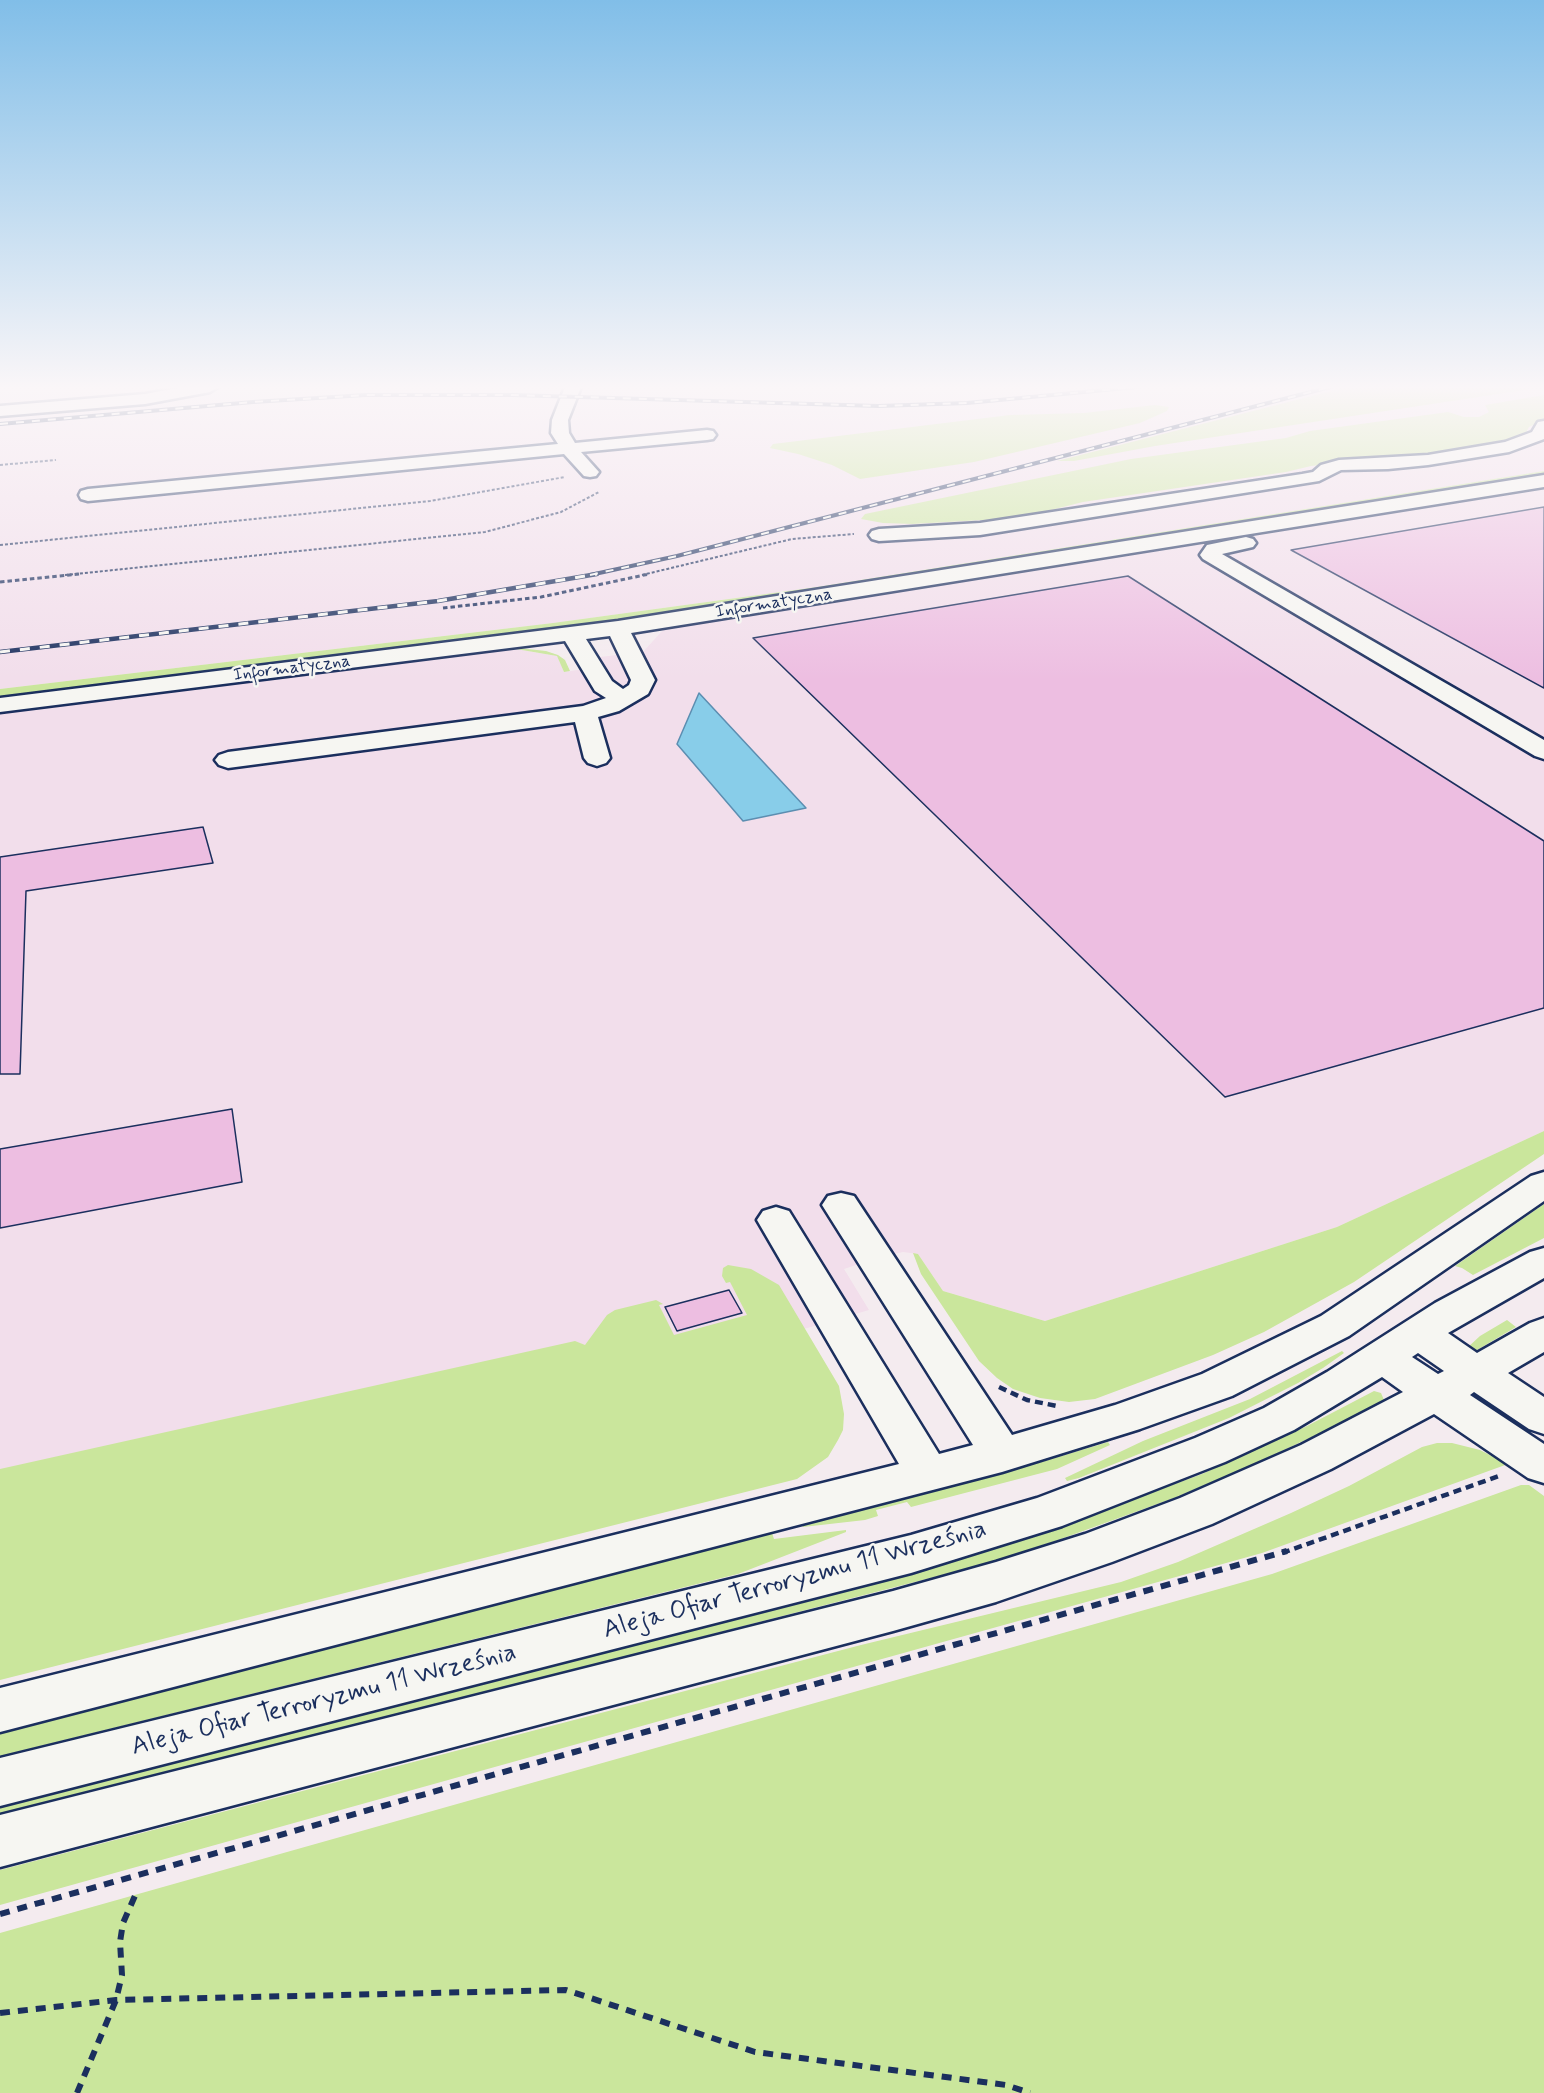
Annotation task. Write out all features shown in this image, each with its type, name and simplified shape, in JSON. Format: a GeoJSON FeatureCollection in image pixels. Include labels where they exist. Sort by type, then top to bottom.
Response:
{"type":"FeatureCollection","features":[{"type":"Feature","properties":{"kind":"street"},"geometry":{"type":"LineString","coordinates":[[88,495],[194,485]]}},
{"type":"Feature","properties":{"kind":"street"},"geometry":{"type":"LineString","coordinates":[[879,535],[952,532],[1265,485]]}},
{"type":"Feature","properties":{"kind":"street","name":"Informatyczna"},"geometry":{"type":"LineString","coordinates":[[0,705],[618,628],[1521,485]]}},
{"type":"Feature","properties":{"kind":"street"},"geometry":{"type":"LineString","coordinates":[[1544,496],[1500,501],[1221,547],[1214,549],[1210,555],[1544,751]]}},
{"type":"Feature","properties":{"kind":"street"},"geometry":{"type":"LineString","coordinates":[[228,760],[585,713],[610,706],[640,689],[643,680],[618,628]]}},
{"type":"Feature","properties":{"kind":"street"},"geometry":{"type":"LineString","coordinates":[[572,634],[603,686],[623,699]]}},
{"type":"Feature","properties":{"kind":"street"},"geometry":{"type":"LineString","coordinates":[[585,713],[597,758]]}},
{"type":"Feature","properties":{"kind":"street"},"geometry":{"type":"LineString","coordinates":[[0,1710],[1002,1455],[1125,1418],[1217,1385],[1305,1341],[1363,1308],[1544,1184]]}},
{"type":"Feature","properties":{"kind":"street"},"geometry":{"type":"LineString","coordinates":[[841,1205],[1002,1455]]}},
{"type":"Feature","properties":{"kind":"street"},"geometry":{"type":"LineString","coordinates":[[776,1220],[928,1474]]}},
{"type":"Feature","properties":{"kind":"street","name":"Aleja Ofiar Terroryzmu 11 Września"},"geometry":{"type":"LineString","coordinates":[[0,1782],[910,1554],[1016,1522],[1135,1481],[1279,1419],[1500,1283],[1544,1261]]}},
{"type":"Feature","properties":{"kind":"street"},"geometry":{"type":"LineString","coordinates":[[0,1841],[996,1582],[1096,1549],[1196,1511],[1316,1457],[1544,1334]]}},
{"type":"Feature","properties":{"kind":"street"},"geometry":{"type":"LineString","coordinates":[[1400,1345],[1475,1373],[1544,1418]]}},
{"type":"Feature","properties":{"kind":"street"},"geometry":{"type":"LineString","coordinates":[[1400,1345],[1436,1394],[1527,1469]]}},
{"type":"Feature","properties":{"kind":"path"},"geometry":{"type":"LineString","coordinates":[[0,545],[430,501],[520,485]]}},
{"type":"Feature","properties":{"kind":"path"},"geometry":{"type":"LineString","coordinates":[[0,582],[485,532],[561,512],[594,495],[602,488],[602,485]]}},
{"type":"Feature","properties":{"kind":"path"},"geometry":{"type":"LineString","coordinates":[[443,608],[541,597],[704,562],[792,539],[844,533],[879,535]]}},
{"type":"Feature","properties":{"kind":"path"},"geometry":{"type":"LineString","coordinates":[[993,1382],[999,1388],[1027,1400],[1066,1407]]}},
{"type":"Feature","properties":{"kind":"path"},"geometry":{"type":"LineString","coordinates":[[0,1914],[1265,1559],[1527,1469]]}},
{"type":"Feature","properties":{"kind":"path"},"geometry":{"type":"LineString","coordinates":[[76,2093],[116,2000],[122,1975],[120,1942],[123,1923],[138,1889]]}},
{"type":"Feature","properties":{"kind":"path"},"geometry":{"type":"LineString","coordinates":[[0,2013],[116,2000],[566,1990],[755,2052],[1006,2085],[1030,2093]]}},
{"type":"Feature","properties":{"kind":"shaded area"},"geometry":{"type":"Polygon","coordinates":[[[0,485],[1458,485],[817,587],[553,623],[0,689],[0,485]]]}},
{"type":"Feature","properties":{"kind":"shaded area"},"geometry":{"type":"Polygon","coordinates":[[[1544,488],[1544,1131],[1337,1227],[1045,1321],[943,1291],[918,1254],[903,1252],[877,1258],[844,1269],[869,1310],[797,1331],[0,1607],[0,713],[516,649],[557,656],[564,672],[605,666],[600,657],[643,652],[663,630],[1544,488]]]}},
{"type":"Feature","properties":{"kind":"green space"},"geometry":{"type":"Polygon","coordinates":[[[1007,485],[1200,485],[1083,502],[1019,518],[912,524],[883,523],[861,519],[865,514],[1007,485]]]}},
{"type":"Feature","properties":{"kind":"green space"},"geometry":{"type":"Polygon","coordinates":[[[1458,485],[1496,485],[668,617],[0,700],[0,689],[553,623],[817,587],[1458,485]]]}},
{"type":"Feature","properties":{"kind":"green space"},"geometry":{"type":"Polygon","coordinates":[[[519,648],[546,651],[558,655],[565,660],[570,671],[564,672],[557,656],[516,649],[0,713],[519,648]]]}},
{"type":"Feature","properties":{"kind":"green space"},"geometry":{"type":"Polygon","coordinates":[[[1544,1131],[1544,1154],[1354,1282],[1264,1332],[1213,1355],[1095,1399],[1069,1402],[1040,1398],[1013,1389],[997,1378],[979,1361],[921,1274],[913,1253],[918,1254],[943,1291],[1045,1321],[1337,1227],[1544,1131]]]}},
{"type":"Feature","properties":{"kind":"green space"},"geometry":{"type":"Polygon","coordinates":[[[1544,1204],[1544,1238],[1473,1275],[1455,1266],[1544,1204]]]}},
{"type":"Feature","properties":{"kind":"green space"},"geometry":{"type":"Polygon","coordinates":[[[728,1265],[751,1269],[779,1285],[839,1386],[844,1414],[843,1430],[828,1457],[797,1479],[0,1680],[0,1469],[575,1341],[585,1345],[607,1315],[615,1310],[656,1300],[663,1304],[659,1305],[674,1335],[747,1315],[730,1282],[726,1283],[722,1276],[723,1268],[728,1265]]]}},
{"type":"Feature","properties":{"kind":"green space"},"geometry":{"type":"Polygon","coordinates":[[[1507,1320],[1516,1327],[1472,1353],[1467,1348],[1480,1336],[1507,1320]]]}},
{"type":"Feature","properties":{"kind":"green space"},"geometry":{"type":"Polygon","coordinates":[[[1342,1351],[1344,1353],[1298,1383],[1229,1418],[1079,1478],[1067,1481],[1065,1478],[1143,1441],[1250,1399],[1342,1351]]]}},
{"type":"Feature","properties":{"kind":"green space"},"geometry":{"type":"Polygon","coordinates":[[[1374,1391],[1381,1393],[1384,1400],[1346,1421],[1254,1464],[1174,1498],[985,1564],[0,1817],[0,1803],[945,1563],[1039,1534],[1202,1474],[1307,1426],[1374,1391]]]}},
{"type":"Feature","properties":{"kind":"green space"},"geometry":{"type":"Polygon","coordinates":[[[1108,1442],[1110,1445],[1057,1469],[911,1507],[907,1502],[876,1510],[878,1516],[865,1520],[803,1527],[801,1524],[1045,1461],[1108,1442]]]}},
{"type":"Feature","properties":{"kind":"green space"},"geometry":{"type":"Polygon","coordinates":[[[1437,1443],[1452,1443],[1480,1450],[1508,1464],[1262,1553],[0,1905],[0,1870],[861,1645],[1121,1582],[1178,1562],[1291,1513],[1349,1486],[1422,1447],[1437,1443]]]}},
{"type":"Feature","properties":{"kind":"green space"},"geometry":{"type":"Polygon","coordinates":[[[1521,1485],[1529,1485],[1544,1496],[1544,2093],[0,2093],[0,1933],[1272,1574],[1521,1485]]]}},
{"type":"Feature","properties":{"kind":"green space"},"geometry":{"type":"Polygon","coordinates":[[[846,1530],[846,1532],[738,1574],[0,1756],[0,1731],[772,1533],[774,1539],[846,1530]]]}},
{"type":"Feature","properties":{"kind":"water"},"geometry":{"type":"Polygon","coordinates":[[[699,693],[806,808],[743,821],[677,744],[699,693]]]}},
{"type":"Feature","properties":{"kind":"building"},"geometry":{"type":"Polygon","coordinates":[[[1544,507],[1544,688],[1291,550],[1544,507]]]}},
{"type":"Feature","properties":{"kind":"building"},"geometry":{"type":"Polygon","coordinates":[[[1128,576],[1544,841],[1544,1008],[1225,1097],[753,638],[1128,576]]]}},
{"type":"Feature","properties":{"kind":"building"},"geometry":{"type":"Polygon","coordinates":[[[203,827],[213,863],[26,891],[20,1074],[0,1074],[0,857],[203,827]]]}},
{"type":"Feature","properties":{"kind":"building"},"geometry":{"type":"Polygon","coordinates":[[[232,1109],[242,1182],[0,1228],[0,1149],[232,1109]]]}},
{"type":"Feature","properties":{"kind":"building"},"geometry":{"type":"Polygon","coordinates":[[[729,1290],[742,1313],[677,1331],[665,1307],[729,1290]]]}},
{"type":"Feature","properties":{"kind":"railway"},"geometry":{"type":"LineString","coordinates":[[590,575],[677,556],[953,485]]}},
{"type":"Feature","properties":{"kind":"railway"},"geometry":{"type":"LineString","coordinates":[[0,652],[438,601],[597,574]]}}]}
